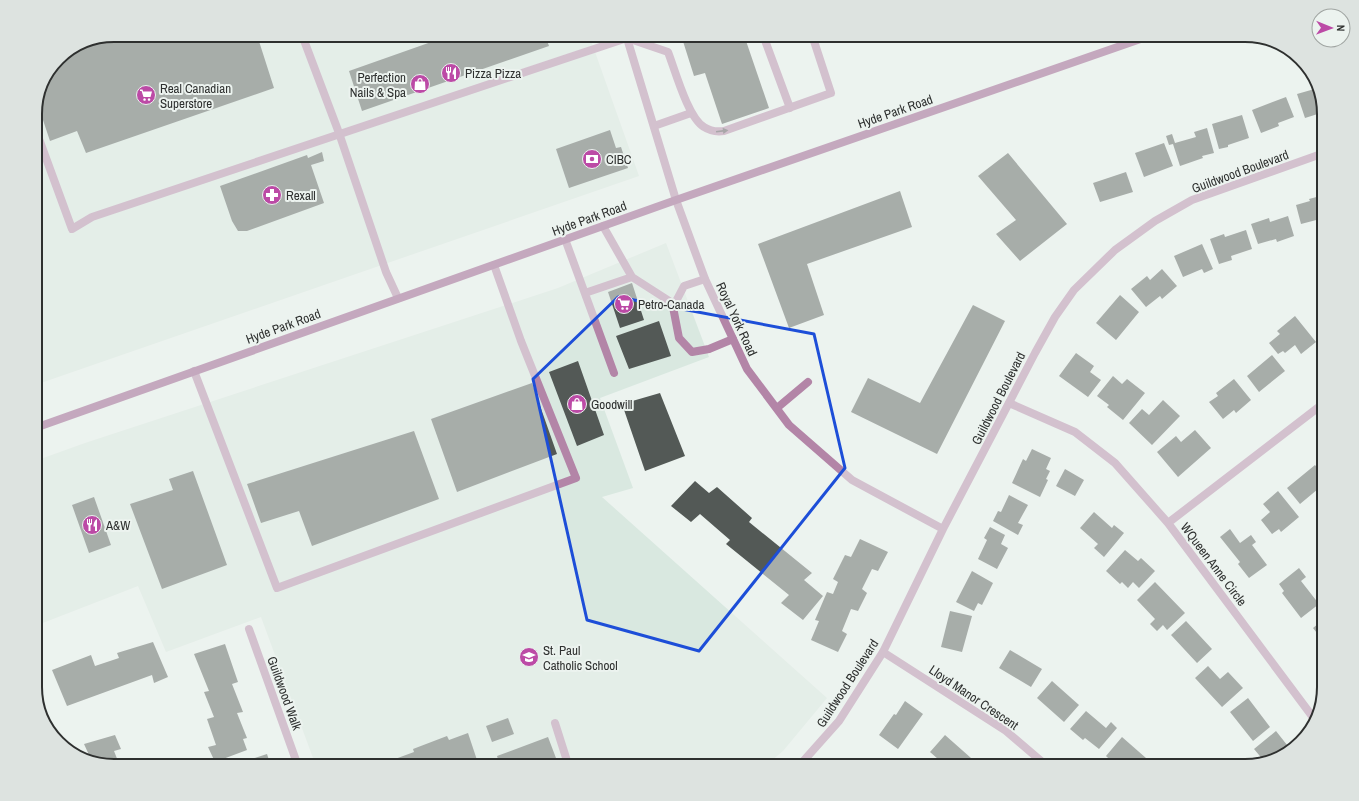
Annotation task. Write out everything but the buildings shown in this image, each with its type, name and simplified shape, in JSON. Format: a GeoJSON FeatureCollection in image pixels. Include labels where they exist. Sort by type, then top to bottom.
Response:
{"type":"FeatureCollection","features":[{"type":"Feature","properties":{"kind":"main road","name":"Hyde Park Road"},"geometry":{"type":"LineString","coordinates":[[42,425],[565,239],[1132,42]]}},
{"type":"Feature","properties":{"kind":"street"},"geometry":{"type":"LineString","coordinates":[[305,42],[340,133],[386,272],[398,298]]}},
{"type":"Feature","properties":{"kind":"street"},"geometry":{"type":"LineString","coordinates":[[42,147],[72,229],[92,217],[608,42]]}},
{"type":"Feature","properties":{"kind":"street","name":"Royal York Road"},"geometry":{"type":"LineString","coordinates":[[628,42],[676,200],[705,279],[747,369],[789,425],[852,480],[943,529]]}},
{"type":"Feature","properties":{"kind":"street"},"geometry":{"type":"LineString","coordinates":[[642,42],[668,52],[691,113],[702,127],[715,132],[724,132],[831,93],[814,42]]}},
{"type":"Feature","properties":{"kind":"street"},"geometry":{"type":"LineString","coordinates":[[766,42],[790,108]]}},
{"type":"Feature","properties":{"kind":"street"},"geometry":{"type":"LineString","coordinates":[[654,126],[691,113]]}},
{"type":"Feature","properties":{"kind":"street","name":"Guildwood Boulevard"},"geometry":{"type":"LineString","coordinates":[[805,759],[839,721],[883,652],[943,529],[1009,403],[1055,317],[1074,290],[1115,250],[1155,221],[1192,200],[1317,156]]}},
{"type":"Feature","properties":{"kind":"street"},"geometry":{"type":"LineString","coordinates":[[603,226],[632,277],[674,304]]}},
{"type":"Feature","properties":{"kind":"street"},"geometry":{"type":"LineString","coordinates":[[565,239],[614,373]]}},
{"type":"Feature","properties":{"kind":"street"},"geometry":{"type":"LineString","coordinates":[[194,371],[277,588],[576,478],[523,344],[494,265]]}},
{"type":"Feature","properties":{"kind":"street"},"geometry":{"type":"LineString","coordinates":[[585,293],[632,277]]}},
{"type":"Feature","properties":{"kind":"street"},"geometry":{"type":"LineString","coordinates":[[705,279],[684,286],[672,307],[679,338],[692,352],[709,349],[733,339]]}},
{"type":"Feature","properties":{"kind":"street"},"geometry":{"type":"LineString","coordinates":[[777,408],[808,382]]}},
{"type":"Feature","properties":{"kind":"street"},"geometry":{"type":"LineString","coordinates":[[1009,403],[1075,432],[1115,463],[1168,523]]}},
{"type":"Feature","properties":{"kind":"street","name":"WQueen Anne Circle"},"geometry":{"type":"LineString","coordinates":[[1312,715],[1168,523],[1317,407]]}},
{"type":"Feature","properties":{"kind":"street","name":"Guildwood Walk"},"geometry":{"type":"LineString","coordinates":[[249,629],[295,759]]}},
{"type":"Feature","properties":{"kind":"street","name":"Lloyd Manor Crescent"},"geometry":{"type":"LineString","coordinates":[[883,652],[1006,731],[1039,759]]}},
{"type":"Feature","properties":{"kind":"street"},"geometry":{"type":"LineString","coordinates":[[555,723],[566,759]]}},
{"type":"Feature","properties":{"kind":"highlighted area"},"geometry":{"type":"Polygon","coordinates":[[[618,297],[814,334],[845,468],[699,651],[587,620],[533,379],[618,297]]]}},
{"type":"Feature","properties":{"kind":"shaded area"},"geometry":{"type":"Polygon","coordinates":[[[109,42],[591,42],[639,176],[42,383],[42,109],[47,86],[54,74],[66,60],[82,49],[100,43],[109,42]]]}},
{"type":"Feature","properties":{"kind":"shaded area"},"geometry":{"type":"Polygon","coordinates":[[[666,243],[709,357],[600,398],[633,488],[602,497],[827,698],[783,751],[773,759],[313,759],[261,617],[166,652],[138,586],[42,623],[42,458],[85,443],[558,288],[666,243]]]}},
{"type":"Feature","properties":{"kind":"place","name":"Pizza Pizza"},"geometry":{"type":"Point","coordinates":[451,73]}},
{"type":"Feature","properties":{"kind":"place","name":"Perfection Nails & Spa"},"geometry":{"type":"Point","coordinates":[420,84]}},
{"type":"Feature","properties":{"kind":"place","name":"Real Canadian Superstore"},"geometry":{"type":"Point","coordinates":[146,95]}},
{"type":"Feature","properties":{"kind":"place","name":"CIBC"},"geometry":{"type":"Point","coordinates":[592,159]}},
{"type":"Feature","properties":{"kind":"place","name":"Rexall"},"geometry":{"type":"Point","coordinates":[272,195]}},
{"type":"Feature","properties":{"kind":"place","name":"Petro-Canada"},"geometry":{"type":"Point","coordinates":[624,304]}},
{"type":"Feature","properties":{"kind":"place","name":"Goodwill"},"geometry":{"type":"Point","coordinates":[577,404]}},
{"type":"Feature","properties":{"kind":"place","name":"A&W"},"geometry":{"type":"Point","coordinates":[92,525]}},
{"type":"Feature","properties":{"kind":"place","name":"St. Paul Catholic School"},"geometry":{"type":"Point","coordinates":[529,657]}}]}
